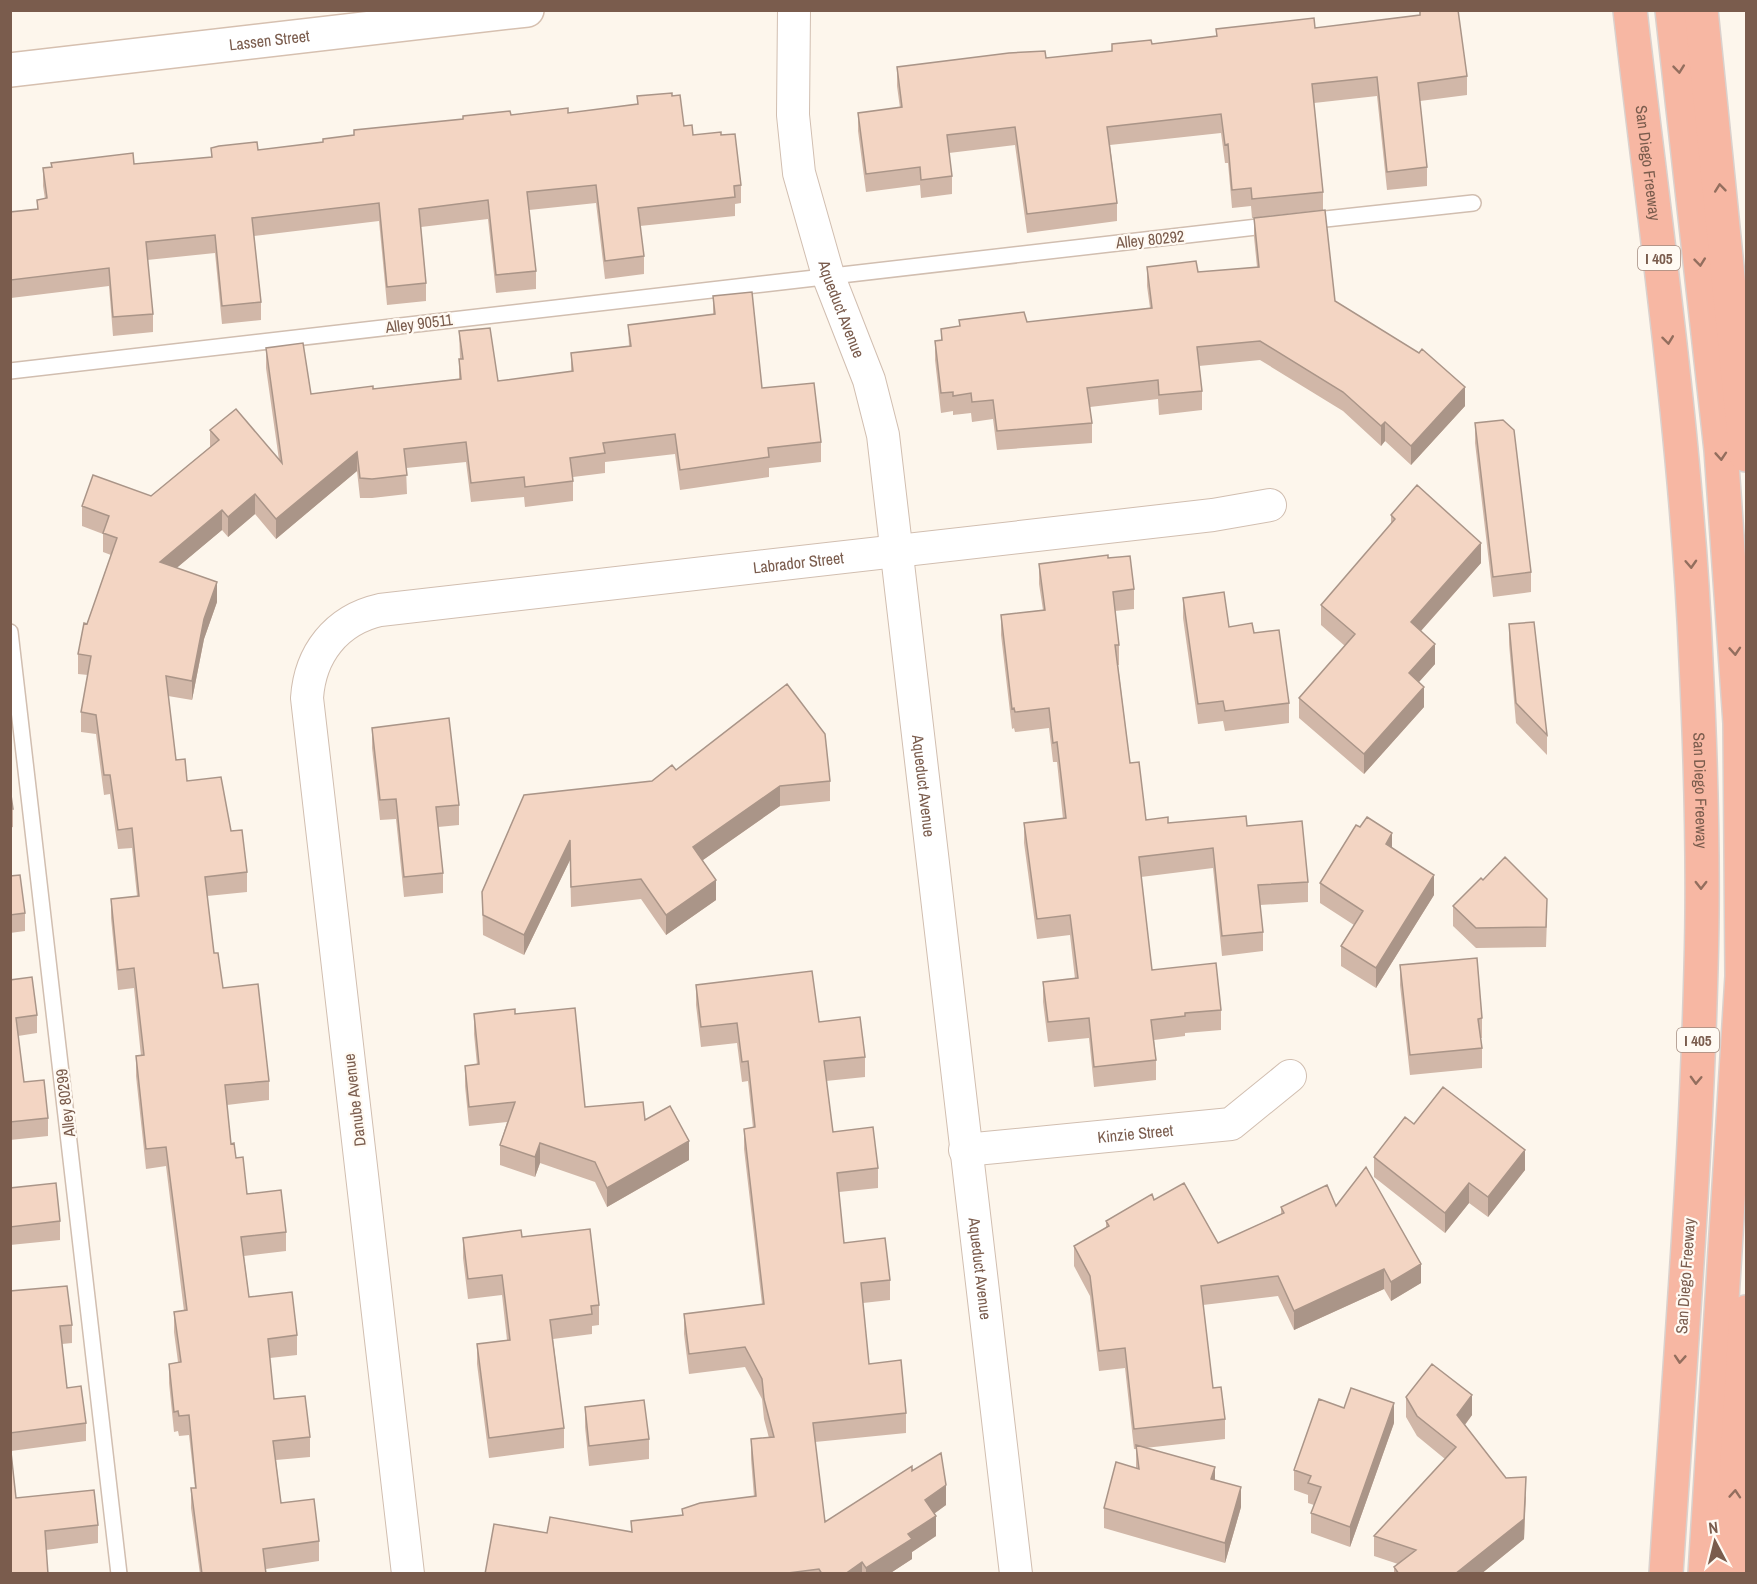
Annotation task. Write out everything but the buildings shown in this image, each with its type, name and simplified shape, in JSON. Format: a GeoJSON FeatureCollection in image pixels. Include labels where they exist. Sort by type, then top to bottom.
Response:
{"type":"FeatureCollection","features":[{"type":"Feature","properties":{"kind":"highway","name":"San Diego Freeway"},"geometry":{"type":"LineString","coordinates":[[1630,10],[1688,506],[1701,832],[1701,966],[1692,1170],[1666,1574]]}},
{"type":"Feature","properties":{"kind":"highway"},"geometry":{"type":"LineString","coordinates":[[1672,10],[1720,450],[1740,723],[1742,976],[1705,1574]]}},
{"type":"Feature","properties":{"kind":"highway"},"geometry":{"type":"LineString","coordinates":[[1701,10],[1746,455]]}},
{"type":"Feature","properties":{"kind":"highway"},"geometry":{"type":"LineString","coordinates":[[1730,1574],[1746,1312]]}},
{"type":"Feature","properties":{"kind":"main road","name":"Lassen Street"},"geometry":{"type":"LineString","coordinates":[[10,70],[527,10]]}},
{"type":"Feature","properties":{"kind":"street","name":"Aqueduct Avenue"},"geometry":{"type":"LineString","coordinates":[[794,10],[794,144],[807,204],[828,275],[869,380],[883,435],[1016,1574]]}},
{"type":"Feature","properties":{"kind":"street","name":"Labrador Street"},"geometry":{"type":"LineString","coordinates":[[335,633],[356,617],[380,610],[1214,515],[1270,505]]}},
{"type":"Feature","properties":{"kind":"street","name":"Danube Avenue"},"geometry":{"type":"LineString","coordinates":[[335,633],[322,646],[315,660],[309,676],[307,698],[408,1574]]}},
{"type":"Feature","properties":{"kind":"street","name":"Kinzie Street"},"geometry":{"type":"LineString","coordinates":[[965,1150],[1231,1124],[1290,1076]]}},
{"type":"Feature","properties":{"kind":"lane","name":"Alley 80292"},"geometry":{"type":"LineString","coordinates":[[828,275],[1473,202]]}},
{"type":"Feature","properties":{"kind":"lane","name":"Alley 90511"},"geometry":{"type":"LineString","coordinates":[[10,371],[828,275]]}},
{"type":"Feature","properties":{"kind":"lane","name":"Alley 80299"},"geometry":{"type":"LineString","coordinates":[[10,632],[119,1574]]}}]}
